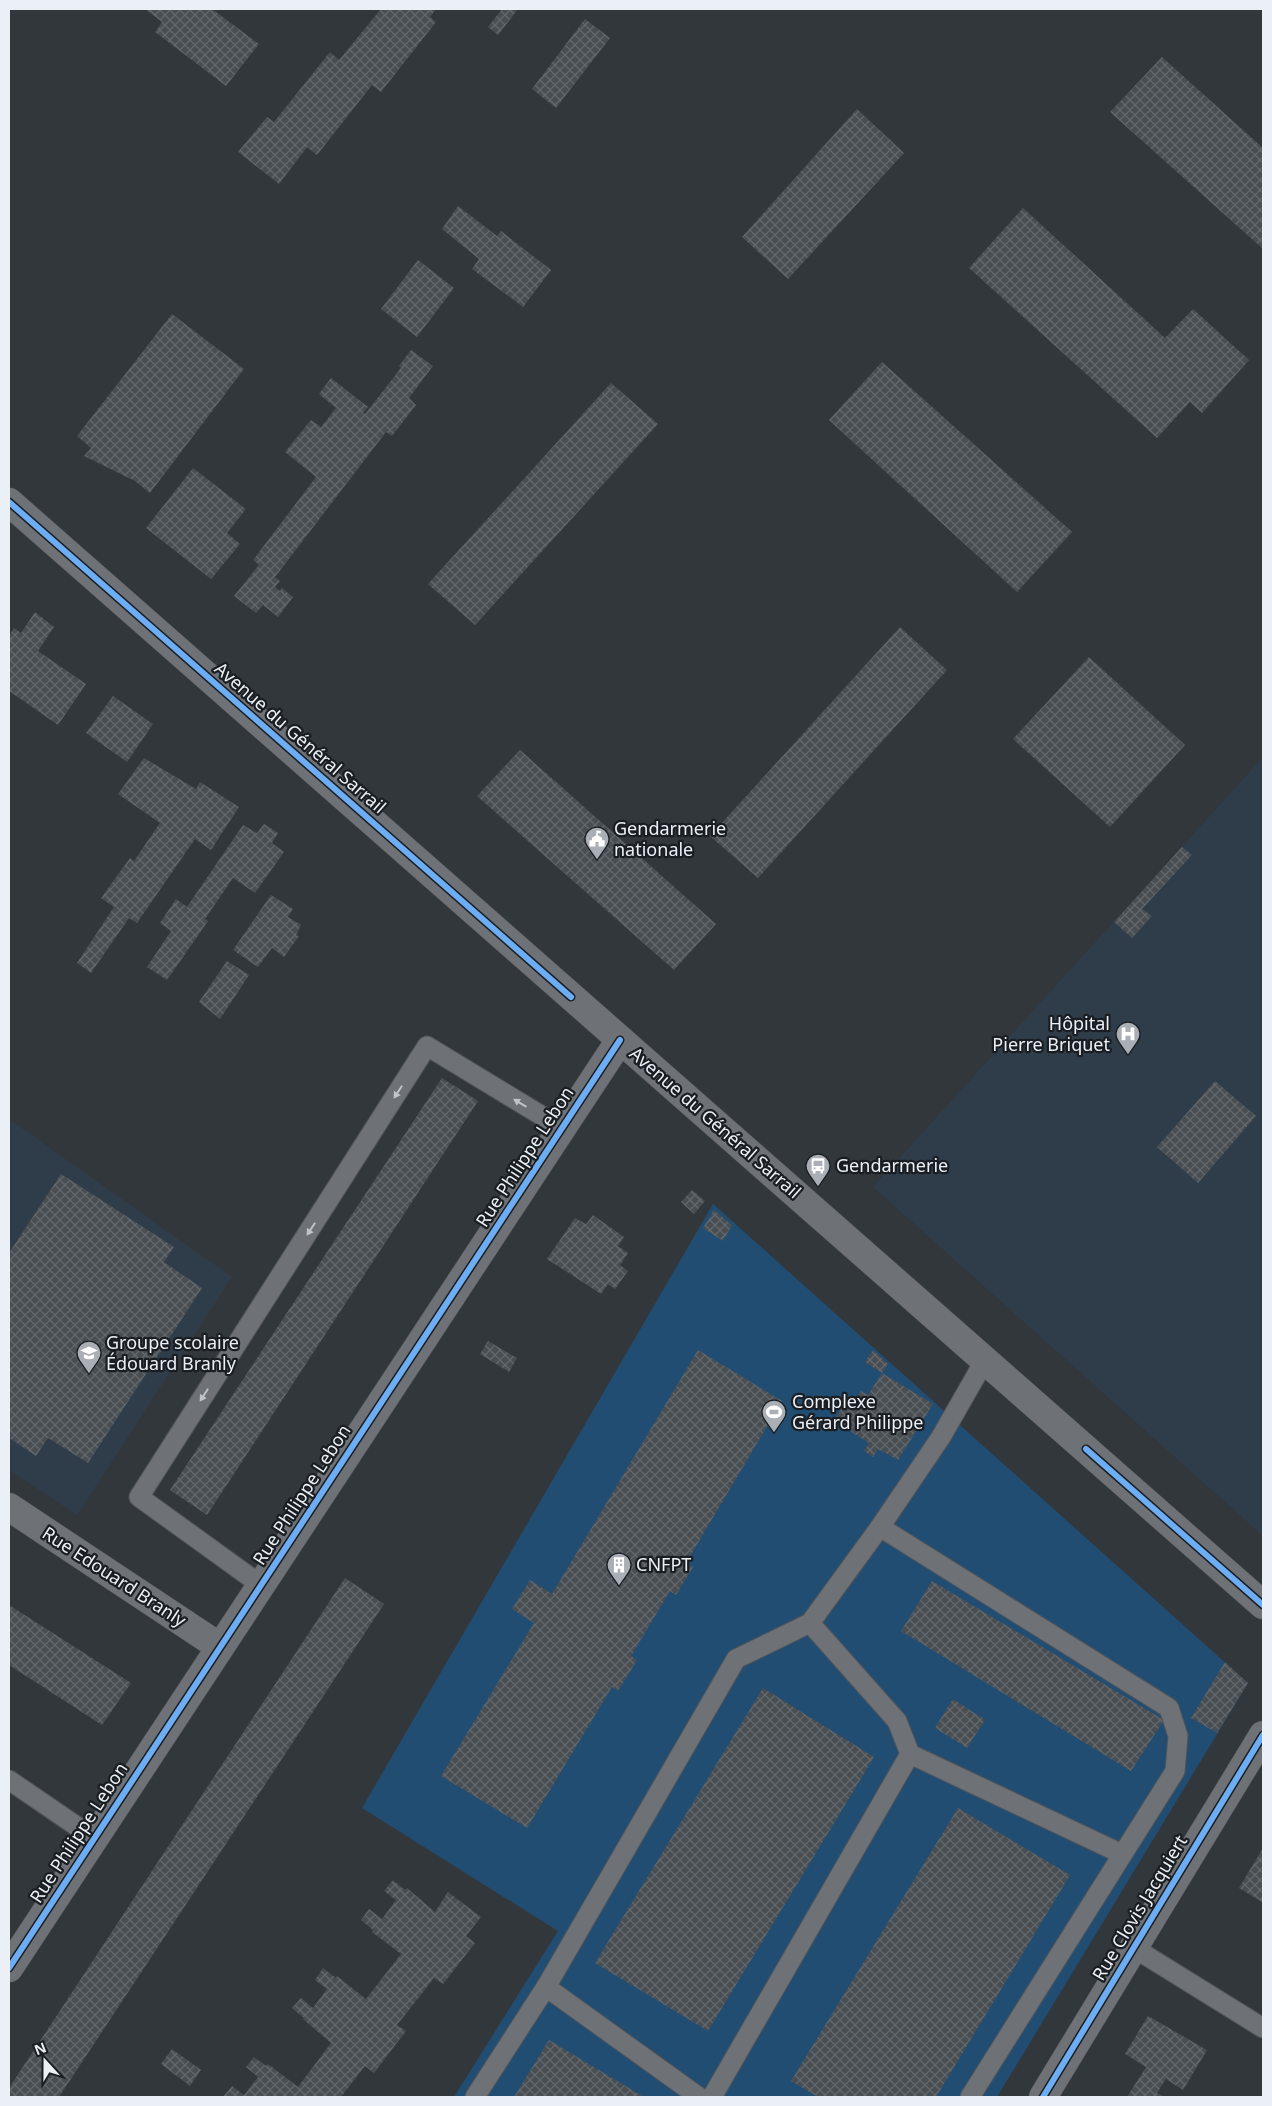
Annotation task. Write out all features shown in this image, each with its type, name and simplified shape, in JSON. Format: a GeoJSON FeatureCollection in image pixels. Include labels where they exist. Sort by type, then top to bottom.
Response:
{"type":"FeatureCollection","features":[{"type":"Feature","properties":{"kind":"street","name":"Avenue du Général Sarrail"},"geometry":{"type":"LineString","coordinates":[[9,502],[1263,1605]]}},
{"type":"Feature","properties":{"kind":"street","name":"Rue Philippe Lebon"},"geometry":{"type":"LineString","coordinates":[[9,1968],[620,1040]]}},
{"type":"Feature","properties":{"kind":"street","name":"Rue Edouard Branly"},"geometry":{"type":"LineString","coordinates":[[9,1507],[220,1647]]}},
{"type":"Feature","properties":{"kind":"street","name":"Rue Clovis Jacquiert"},"geometry":{"type":"LineString","coordinates":[[1043,2097],[1263,1735]]}},
{"type":"Feature","properties":{"kind":"lane"},"geometry":{"type":"LineString","coordinates":[[261,1585],[139,1497],[427,1046],[562,1128]]}},
{"type":"Feature","properties":{"kind":"lane"},"geometry":{"type":"LineString","coordinates":[[475,2097],[546,1987],[736,1659],[810,1623],[880,1527],[941,1437],[985,1360]]}},
{"type":"Feature","properties":{"kind":"lane"},"geometry":{"type":"LineString","coordinates":[[880,1527],[1168,1708],[1178,1736],[1175,1771],[970,2097]]}},
{"type":"Feature","properties":{"kind":"lane"},"geometry":{"type":"LineString","coordinates":[[810,1623],[897,1721],[910,1754],[1122,1854]]}},
{"type":"Feature","properties":{"kind":"lane"},"geometry":{"type":"LineString","coordinates":[[712,2097],[910,1754]]}},
{"type":"Feature","properties":{"kind":"lane"},"geometry":{"type":"LineString","coordinates":[[9,1780],[94,1838]]}},
{"type":"Feature","properties":{"kind":"lane"},"geometry":{"type":"LineString","coordinates":[[1134,1948],[1263,2028]]}},
{"type":"Feature","properties":{"kind":"lane"},"geometry":{"type":"LineString","coordinates":[[546,1987],[699,2097]]}},
{"type":"Feature","properties":{"kind":"shaded area","name":"Hôpital Pierre Briquet"},"geometry":{"type":"Polygon","coordinates":[[[1263,757],[1263,1536],[873,1187],[1263,757]]]}},
{"type":"Feature","properties":{"kind":"shaded area","name":"Groupe scolaire Édouard Branly"},"geometry":{"type":"Polygon","coordinates":[[[9,1119],[232,1277],[77,1515],[9,1470],[9,1119]]]}},
{"type":"Feature","properties":{"kind":"shaded area","name":"Complexe Gérard Philippe"},"geometry":{"type":"Polygon","coordinates":[[[713,1204],[1248,1683],[997,2097],[454,2097],[558,1931],[362,1808],[713,1204]]]}},
{"type":"Feature","properties":{"kind":"building"},"geometry":{"type":"Polygon","coordinates":[[[145,9],[212,9],[259,44],[226,86],[155,32],[162,22],[145,9]]]}},
{"type":"Feature","properties":{"kind":"building"},"geometry":{"type":"Polygon","coordinates":[[[381,9],[436,9],[430,17],[436,22],[381,92],[372,85],[317,155],[307,147],[279,184],[238,152],[267,117],[274,122],[330,52],[339,60],[381,9]]]}},
{"type":"Feature","properties":{"kind":"building"},"geometry":{"type":"Polygon","coordinates":[[[502,9],[518,9],[498,35],[488,27],[502,9]]]}},
{"type":"Feature","properties":{"kind":"building"},"geometry":{"type":"Polygon","coordinates":[[[585,19],[610,38],[556,108],[532,89],[585,19]]]}},
{"type":"Feature","properties":{"kind":"building"},"geometry":{"type":"Polygon","coordinates":[[[1162,57],[1263,148],[1263,249],[1110,112],[1162,57]]]}},
{"type":"Feature","properties":{"kind":"building"},"geometry":{"type":"Polygon","coordinates":[[[857,109],[904,153],[788,279],[742,237],[857,109]]]}},
{"type":"Feature","properties":{"kind":"building"},"geometry":{"type":"Polygon","coordinates":[[[458,206],[497,236],[501,231],[551,270],[523,307],[472,269],[479,259],[442,229],[458,206]]]}},
{"type":"Feature","properties":{"kind":"building"},"geometry":{"type":"Polygon","coordinates":[[[1023,208],[1165,338],[1193,309],[1249,360],[1202,413],[1190,402],[1157,438],[969,268],[1023,208]]]}},
{"type":"Feature","properties":{"kind":"building"},"geometry":{"type":"Polygon","coordinates":[[[418,260],[454,288],[417,337],[381,309],[418,260]]]}},
{"type":"Feature","properties":{"kind":"building"},"geometry":{"type":"Polygon","coordinates":[[[172,314],[244,369],[150,493],[135,481],[84,456],[91,448],[77,436],[172,314]]]}},
{"type":"Feature","properties":{"kind":"building"},"geometry":{"type":"Polygon","coordinates":[[[411,350],[433,366],[409,398],[416,405],[392,436],[386,432],[275,577],[280,581],[275,587],[280,591],[282,588],[293,597],[278,617],[263,605],[256,613],[234,596],[259,565],[253,560],[316,477],[285,452],[311,420],[321,427],[336,408],[319,394],[331,378],[368,407],[363,413],[365,414],[401,368],[399,366],[411,350]]]}},
{"type":"Feature","properties":{"kind":"building"},"geometry":{"type":"Polygon","coordinates":[[[882,362],[1072,532],[1017,592],[829,420],[882,362]]]}},
{"type":"Feature","properties":{"kind":"building"},"geometry":{"type":"Polygon","coordinates":[[[611,383],[658,424],[475,625],[428,584],[611,383]]]}},
{"type":"Feature","properties":{"kind":"building"},"geometry":{"type":"Polygon","coordinates":[[[193,468],[246,509],[227,533],[240,544],[211,579],[146,528],[193,468]]]}},
{"type":"Feature","properties":{"kind":"building"},"geometry":{"type":"Polygon","coordinates":[[[35,612],[54,627],[38,651],[86,684],[58,725],[9,691],[9,636],[14,628],[21,633],[35,612]]]}},
{"type":"Feature","properties":{"kind":"building"},"geometry":{"type":"Polygon","coordinates":[[[900,627],[947,670],[758,878],[710,836],[900,627]]]}},
{"type":"Feature","properties":{"kind":"building"},"geometry":{"type":"Polygon","coordinates":[[[1089,657],[1185,745],[1110,827],[1013,739],[1089,657]]]}},
{"type":"Feature","properties":{"kind":"building"},"geometry":{"type":"Polygon","coordinates":[[[113,696],[153,724],[127,762],[86,733],[113,696]]]}},
{"type":"Feature","properties":{"kind":"building","name":"Gendarmerie nationale"},"geometry":{"type":"Polygon","coordinates":[[[520,750],[716,924],[674,970],[477,796],[520,750]]]}},
{"type":"Feature","properties":{"kind":"building"},"geometry":{"type":"Polygon","coordinates":[[[144,758],[196,789],[200,782],[239,807],[211,850],[195,839],[137,923],[129,918],[91,973],[77,963],[114,907],[101,898],[130,858],[134,861],[160,823],[118,794],[144,758]]]}},
{"type":"Feature","properties":{"kind":"building"},"geometry":{"type":"Polygon","coordinates":[[[264,824],[278,833],[272,843],[284,852],[255,893],[233,878],[205,919],[208,921],[167,980],[147,967],[171,931],[160,923],[176,899],[187,907],[243,825],[257,833],[264,824]]]}},
{"type":"Feature","properties":{"kind":"building"},"geometry":{"type":"Polygon","coordinates":[[[1182,847],[1192,855],[1142,909],[1152,916],[1132,938],[1114,922],[1182,847]]]}},
{"type":"Feature","properties":{"kind":"building"},"geometry":{"type":"Polygon","coordinates":[[[271,895],[293,909],[288,917],[301,925],[296,935],[299,936],[284,957],[272,948],[258,967],[233,950],[271,895]]]}},
{"type":"Feature","properties":{"kind":"building"},"geometry":{"type":"Polygon","coordinates":[[[227,961],[249,975],[220,1019],[199,1002],[227,961]]]}},
{"type":"Feature","properties":{"kind":"building"},"geometry":{"type":"Polygon","coordinates":[[[442,1078],[478,1101],[207,1515],[170,1490],[442,1078]]]}},
{"type":"Feature","properties":{"kind":"building"},"geometry":{"type":"Polygon","coordinates":[[[1215,1081],[1256,1116],[1198,1183],[1157,1147],[1215,1081]]]}},
{"type":"Feature","properties":{"kind":"building","name":"Groupe scolaire Édouard Branly"},"geometry":{"type":"Polygon","coordinates":[[[61,1174],[174,1247],[164,1262],[202,1288],[88,1463],[48,1438],[36,1456],[9,1438],[9,1253],[61,1174]]]}},
{"type":"Feature","properties":{"kind":"building"},"geometry":{"type":"Polygon","coordinates":[[[692,1190],[705,1201],[694,1214],[681,1202],[692,1190]]]}},
{"type":"Feature","properties":{"kind":"building"},"geometry":{"type":"Polygon","coordinates":[[[714,1210],[732,1225],[723,1241],[703,1228],[714,1210]]]}},
{"type":"Feature","properties":{"kind":"building"},"geometry":{"type":"Polygon","coordinates":[[[593,1215],[624,1237],[618,1246],[628,1253],[620,1265],[628,1271],[615,1289],[608,1284],[601,1294],[547,1259],[575,1218],[586,1224],[593,1215]]]}},
{"type":"Feature","properties":{"kind":"building"},"geometry":{"type":"Polygon","coordinates":[[[488,1341],[517,1358],[509,1372],[480,1354],[488,1341]]]}},
{"type":"Feature","properties":{"kind":"building","name":"CNFPT"},"geometry":{"type":"Polygon","coordinates":[[[698,1350],[782,1401],[686,1563],[693,1567],[676,1595],[670,1591],[631,1656],[637,1660],[618,1691],[612,1687],[527,1828],[441,1776],[534,1623],[512,1609],[530,1580],[552,1594],[698,1350]]]}},
{"type":"Feature","properties":{"kind":"building"},"geometry":{"type":"Polygon","coordinates":[[[873,1350],[888,1364],[882,1373],[865,1362],[873,1350]]]}},
{"type":"Feature","properties":{"kind":"building"},"geometry":{"type":"Polygon","coordinates":[[[882,1373],[933,1404],[898,1460],[878,1449],[873,1457],[864,1451],[869,1443],[834,1421],[846,1401],[852,1405],[861,1391],[868,1395],[882,1373]]]}},
{"type":"Feature","properties":{"kind":"building"},"geometry":{"type":"Polygon","coordinates":[[[345,1578],[384,1604],[59,2097],[9,2097],[9,2088],[345,1578]]]}},
{"type":"Feature","properties":{"kind":"building"},"geometry":{"type":"Polygon","coordinates":[[[932,1581],[1164,1720],[1131,1771],[901,1631],[932,1581]]]}},
{"type":"Feature","properties":{"kind":"building"},"geometry":{"type":"Polygon","coordinates":[[[9,1605],[131,1683],[102,1725],[9,1665],[9,1605]]]}},
{"type":"Feature","properties":{"kind":"building"},"geometry":{"type":"Polygon","coordinates":[[[1225,1662],[1248,1683],[1217,1733],[1191,1718],[1225,1662]]]}},
{"type":"Feature","properties":{"kind":"building"},"geometry":{"type":"Polygon","coordinates":[[[763,1688],[874,1757],[708,2031],[595,1963],[763,1688]]]}},
{"type":"Feature","properties":{"kind":"building"},"geometry":{"type":"Polygon","coordinates":[[[953,1699],[985,1720],[967,1748],[935,1728],[953,1699]]]}},
{"type":"Feature","properties":{"kind":"building"},"geometry":{"type":"Polygon","coordinates":[[[958,1808],[1070,1875],[936,2097],[818,2097],[791,2081],[958,1808]]]}},
{"type":"Feature","properties":{"kind":"building"},"geometry":{"type":"Polygon","coordinates":[[[1263,1848],[1263,1900],[1262,1902],[1239,1888],[1263,1848]]]}},
{"type":"Feature","properties":{"kind":"building"},"geometry":{"type":"Polygon","coordinates":[[[393,1880],[405,1890],[407,1888],[435,1912],[448,1892],[481,1917],[466,1936],[475,1943],[443,1984],[434,1978],[397,2025],[406,2031],[374,2073],[365,2066],[341,2097],[223,2097],[232,2086],[244,2095],[258,2077],[246,2067],[254,2057],[266,2066],[268,2064],[298,2087],[331,2043],[292,2008],[301,1998],[313,2008],[327,1989],[315,1980],[323,1968],[336,1978],[337,1976],[366,1999],[401,1954],[372,1932],[373,1930],[361,1920],[369,1909],[382,1919],[396,1900],[384,1891],[393,1880]]]}},
{"type":"Feature","properties":{"kind":"building"},"geometry":{"type":"Polygon","coordinates":[[[1148,2016],[1207,2050],[1183,2090],[1166,2079],[1157,2093],[1165,2097],[1127,2097],[1146,2067],[1125,2054],[1148,2016]]]}},
{"type":"Feature","properties":{"kind":"building"},"geometry":{"type":"Polygon","coordinates":[[[549,2040],[644,2097],[514,2097],[549,2040]]]}},
{"type":"Feature","properties":{"kind":"building"},"geometry":{"type":"Polygon","coordinates":[[[172,2049],[201,2070],[190,2086],[161,2064],[172,2049]]]}},
{"type":"Feature","properties":{"kind":"cycle path"},"geometry":{"type":"LineString","coordinates":[[9,502],[571,997]]}},
{"type":"Feature","properties":{"kind":"cycle path"},"geometry":{"type":"LineString","coordinates":[[9,1968],[620,1040]]}},
{"type":"Feature","properties":{"kind":"cycle path"},"geometry":{"type":"LineString","coordinates":[[1086,1449],[1263,1605]]}},
{"type":"Feature","properties":{"kind":"cycle path"},"geometry":{"type":"LineString","coordinates":[[1043,2097],[1263,1735]]}},
{"type":"Feature","properties":{"kind":"place","name":"Gendarmerie nationale"},"geometry":{"type":"Point","coordinates":[597,860]}},
{"type":"Feature","properties":{"kind":"place","name":"Hôpital Pierre Briquet"},"geometry":{"type":"Point","coordinates":[1128,1055]}},
{"type":"Feature","properties":{"kind":"place","name":"Gendarmerie"},"geometry":{"type":"Point","coordinates":[818,1187]}},
{"type":"Feature","properties":{"kind":"place","name":"Groupe scolaire Édouard Branly"},"geometry":{"type":"Point","coordinates":[89,1374]}},
{"type":"Feature","properties":{"kind":"place","name":"Complexe Gérard Philippe"},"geometry":{"type":"Point","coordinates":[774,1433]}},
{"type":"Feature","properties":{"kind":"place","name":"CNFPT"},"geometry":{"type":"Point","coordinates":[619,1586]}}]}
